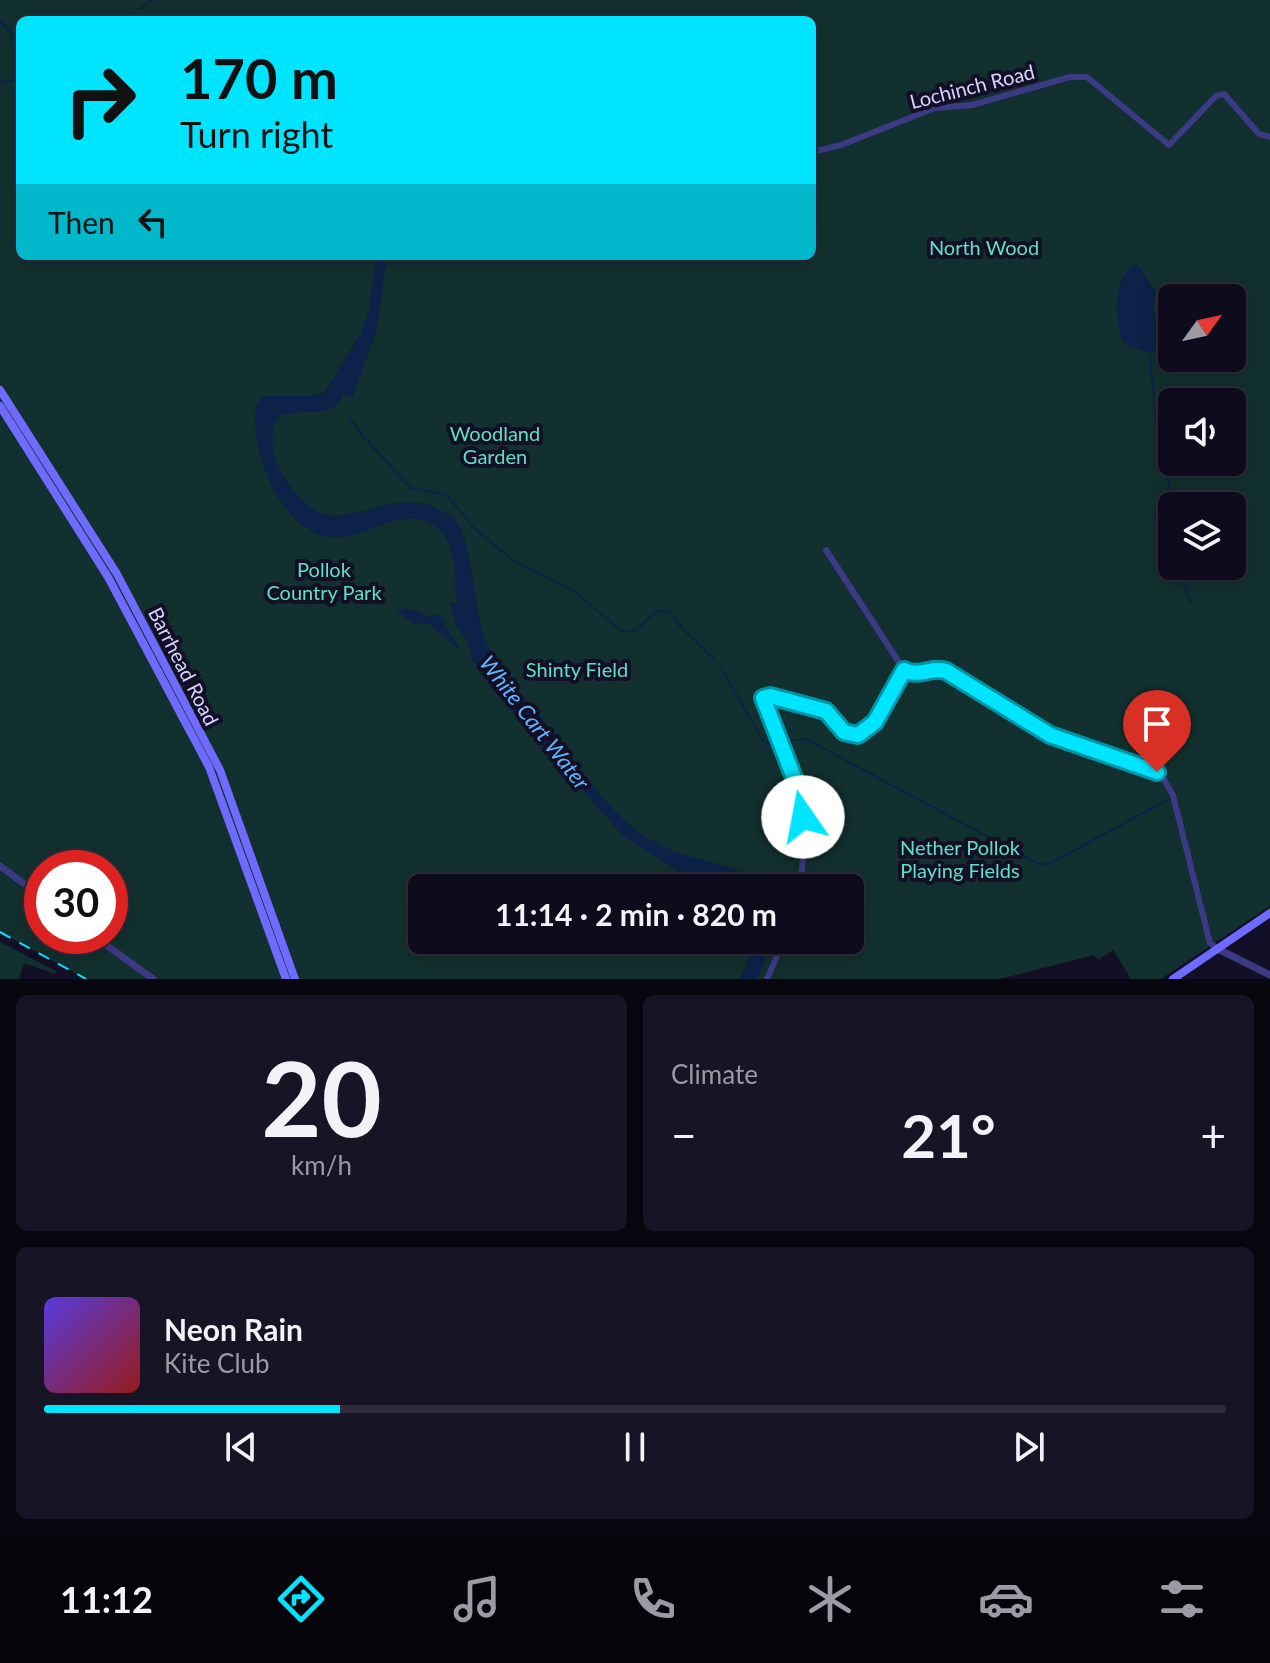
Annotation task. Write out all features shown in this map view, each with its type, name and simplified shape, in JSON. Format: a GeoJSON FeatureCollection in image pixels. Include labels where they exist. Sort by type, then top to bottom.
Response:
{"type":"FeatureCollection","features":[{"type":"Feature","properties":{"kind":"main road","name":"Barrhead Road"},"geometry":{"type":"LineString","coordinates":[[0,390],[117,574],[191,722],[295,979]]}},
{"type":"Feature","properties":{"kind":"main road","name":"Barrhead Road"},"geometry":{"type":"LineString","coordinates":[[0,406],[108,577],[191,722]]}},
{"type":"Feature","properties":{"kind":"main road"},"geometry":{"type":"LineString","coordinates":[[1173,979],[1270,913]]}},
{"type":"Feature","properties":{"kind":"main road","name":"Barrhead Road"},"geometry":{"type":"LineString","coordinates":[[277,938],[286,979]]}},
{"type":"Feature","properties":{"kind":"street","name":"Lochinch Road"},"geometry":{"type":"LineString","coordinates":[[816,151],[841,145],[935,108],[972,105],[1070,77],[1087,77],[1169,145],[1216,96],[1224,94],[1259,134],[1270,137]]}},
{"type":"Feature","properties":{"kind":"street"},"geometry":{"type":"LineString","coordinates":[[826,550],[904,670],[911,674],[936,668],[946,671],[1050,735],[1162,776],[1173,795],[1210,943],[1270,975]]}},
{"type":"Feature","properties":{"kind":"street"},"geometry":{"type":"LineString","coordinates":[[801,874],[805,845],[798,788],[763,698],[770,696],[826,711],[844,732],[858,735],[875,722],[904,670]]}},
{"type":"Feature","properties":{"kind":"street"},"geometry":{"type":"LineString","coordinates":[[0,866],[24,884]]}},
{"type":"Feature","properties":{"kind":"street"},"geometry":{"type":"LineString","coordinates":[[119,954],[153,979]]}},
{"type":"Feature","properties":{"kind":"street"},"geometry":{"type":"LineString","coordinates":[[767,979],[778,954]]}},
{"type":"Feature","properties":{"kind":"green space","name":"Pollok Country Park"},"geometry":{"type":"Polygon","coordinates":[[[0,0],[1270,0],[1270,906],[1161,979],[1131,979],[1113,950],[1098,960],[1094,955],[1000,979],[86,979],[40,954],[128,954],[128,850],[24,850],[24,945],[0,932],[0,0]]]}},
{"type":"Feature","properties":{"kind":"green space"},"geometry":{"type":"Polygon","coordinates":[[[0,942],[56,971],[55,974],[24,963],[19,979],[0,979],[0,942]]]}},
{"type":"Feature","properties":{"kind":"water","name":"White Cart Water"},"geometry":{"type":"Polygon","coordinates":[[[376,260],[386,260],[377,329],[353,397],[344,394],[339,403],[324,411],[278,417],[273,430],[275,457],[300,498],[320,512],[340,515],[404,502],[428,505],[453,518],[464,538],[480,621],[492,654],[508,679],[602,796],[628,823],[660,845],[745,874],[683,874],[623,836],[493,690],[472,659],[468,642],[454,621],[450,602],[457,603],[454,563],[449,544],[437,528],[425,521],[399,520],[337,538],[317,534],[300,523],[285,507],[264,466],[255,423],[256,404],[264,396],[312,396],[324,392],[360,335],[368,314],[376,260]]]}},
{"type":"Feature","properties":{"kind":"water"},"geometry":{"type":"Polygon","coordinates":[[[1137,264],[1156,291],[1153,311],[1158,323],[1158,349],[1150,353],[1126,345],[1119,326],[1119,289],[1129,269],[1137,264]]]}},
{"type":"Feature","properties":{"kind":"water"},"geometry":{"type":"Polygon","coordinates":[[[411,609],[430,617],[439,614],[462,652],[429,624],[414,624],[396,610],[411,609]]]}},
{"type":"Feature","properties":{"kind":"water"},"geometry":{"type":"Polygon","coordinates":[[[752,954],[767,954],[757,979],[740,979],[752,954]]]}},
{"type":"Feature","properties":{"kind":"waterway"},"geometry":{"type":"LineString","coordinates":[[139,9],[152,0]]}},
{"type":"Feature","properties":{"kind":"waterway"},"geometry":{"type":"LineString","coordinates":[[0,21],[10,31],[16,45]]}},
{"type":"Feature","properties":{"kind":"waterway"},"geometry":{"type":"LineString","coordinates":[[0,82],[16,80]]}},
{"type":"Feature","properties":{"kind":"waterway"},"geometry":{"type":"LineString","coordinates":[[1150,358],[1154,401]]}},
{"type":"Feature","properties":{"kind":"waterway"},"geometry":{"type":"LineString","coordinates":[[1154,408],[1169,492]]}},
{"type":"Feature","properties":{"kind":"waterway"},"geometry":{"type":"LineString","coordinates":[[350,417],[360,433],[411,488],[447,495],[473,527],[512,560],[572,590],[623,632],[636,630],[657,611],[670,612],[714,659]]}},
{"type":"Feature","properties":{"kind":"waterway"},"geometry":{"type":"LineString","coordinates":[[1155,516],[1158,523]]}},
{"type":"Feature","properties":{"kind":"waterway"},"geometry":{"type":"LineString","coordinates":[[1182,580],[1191,602]]}},
{"type":"Feature","properties":{"kind":"waterway"},"geometry":{"type":"LineString","coordinates":[[720,666],[763,741],[771,745]]}},
{"type":"Feature","properties":{"kind":"waterway"},"geometry":{"type":"LineString","coordinates":[[788,741],[806,739],[1040,865],[1051,863],[1169,799]]}},
{"type":"Feature","properties":{"kind":"railway"},"geometry":{"type":"LineString","coordinates":[[0,932],[86,979]]}},
{"type":"Feature","properties":{"kind":"route"},"geometry":{"type":"LineString","coordinates":[[803,817],[798,788],[781,737],[763,698],[770,696],[826,711],[844,732],[858,735],[875,722],[904,670],[911,674],[936,668],[946,671],[1050,735],[1157,772]]}},
{"type":"Feature","properties":{"kind":"park label","name":"North Wood"},"geometry":{"type":"Point","coordinates":[984,247]}},
{"type":"Feature","properties":{"kind":"park label","name":"Woodland Garden"},"geometry":{"type":"Point","coordinates":[495,444]}},
{"type":"Feature","properties":{"kind":"park label","name":"Shinty Field"},"geometry":{"type":"Point","coordinates":[577,669]}},
{"type":"Feature","properties":{"kind":"park label","name":"Nether Pollok Playing Fields"},"geometry":{"type":"Point","coordinates":[960,858]}}]}
